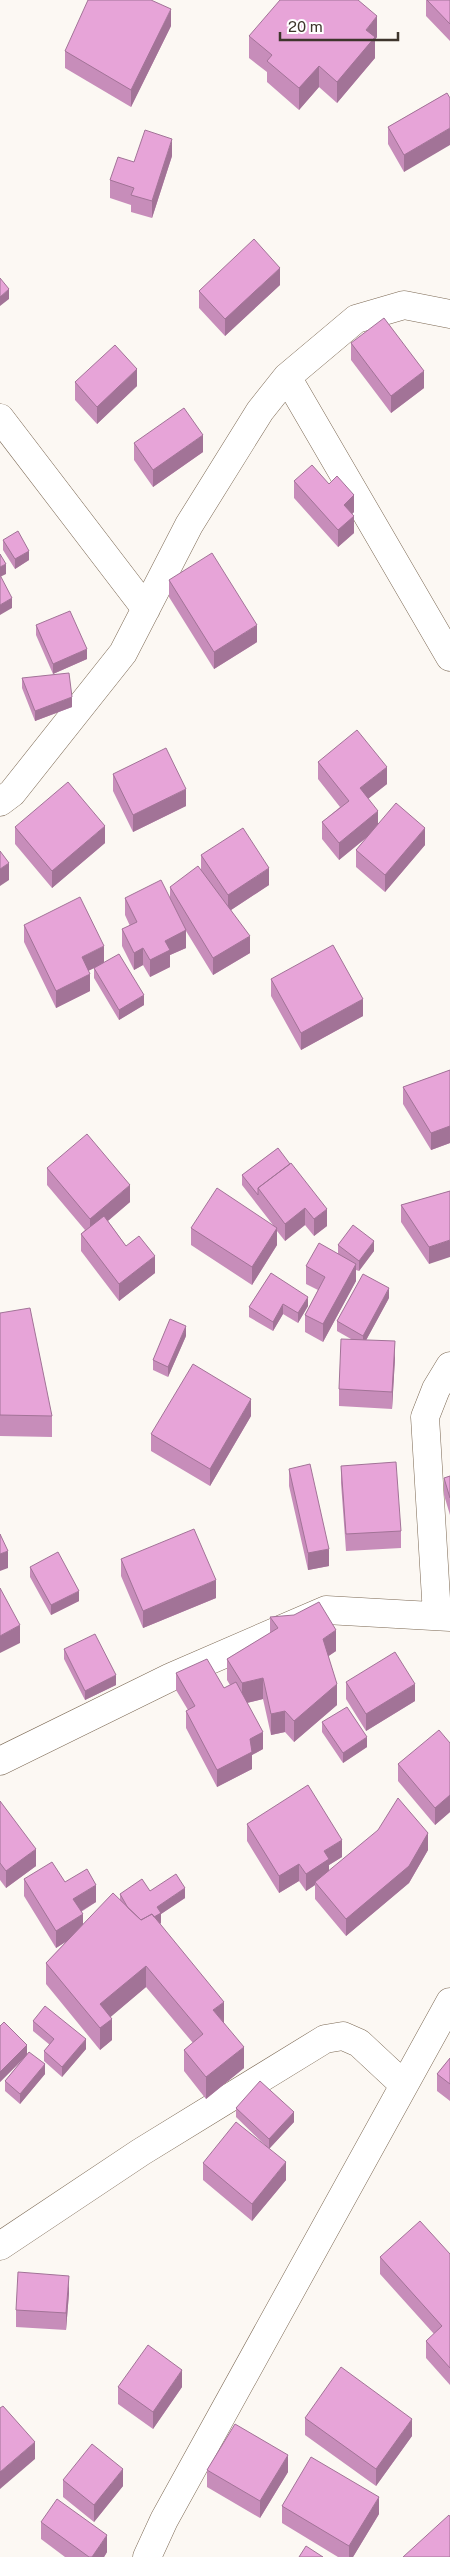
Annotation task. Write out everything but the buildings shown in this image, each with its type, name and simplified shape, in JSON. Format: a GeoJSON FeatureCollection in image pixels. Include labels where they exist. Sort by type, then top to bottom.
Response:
{"type":"FeatureCollection","features":[{"type":"Feature","properties":{"kind":"street"},"geometry":{"type":"LineString","coordinates":[[0,802],[12,793],[123,653],[189,525],[260,411],[287,377],[356,318],[404,305],[450,314]]}},
{"type":"Feature","properties":{"kind":"street"},"geometry":{"type":"LineString","coordinates":[[287,377],[450,657]]}},
{"type":"Feature","properties":{"kind":"street"},"geometry":{"type":"LineString","coordinates":[[0,418],[146,608]]}},
{"type":"Feature","properties":{"kind":"street"},"geometry":{"type":"LineString","coordinates":[[0,1761],[171,1677],[326,1610],[443,1616],[425,1417],[436,1389],[450,1366]]}},
{"type":"Feature","properties":{"kind":"street"},"geometry":{"type":"LineString","coordinates":[[147,2557],[174,2503],[450,2002]]}},
{"type":"Feature","properties":{"kind":"street"},"geometry":{"type":"LineString","coordinates":[[0,2246],[141,2152],[325,2040],[343,2036],[359,2044],[404,2086]]}}]}
